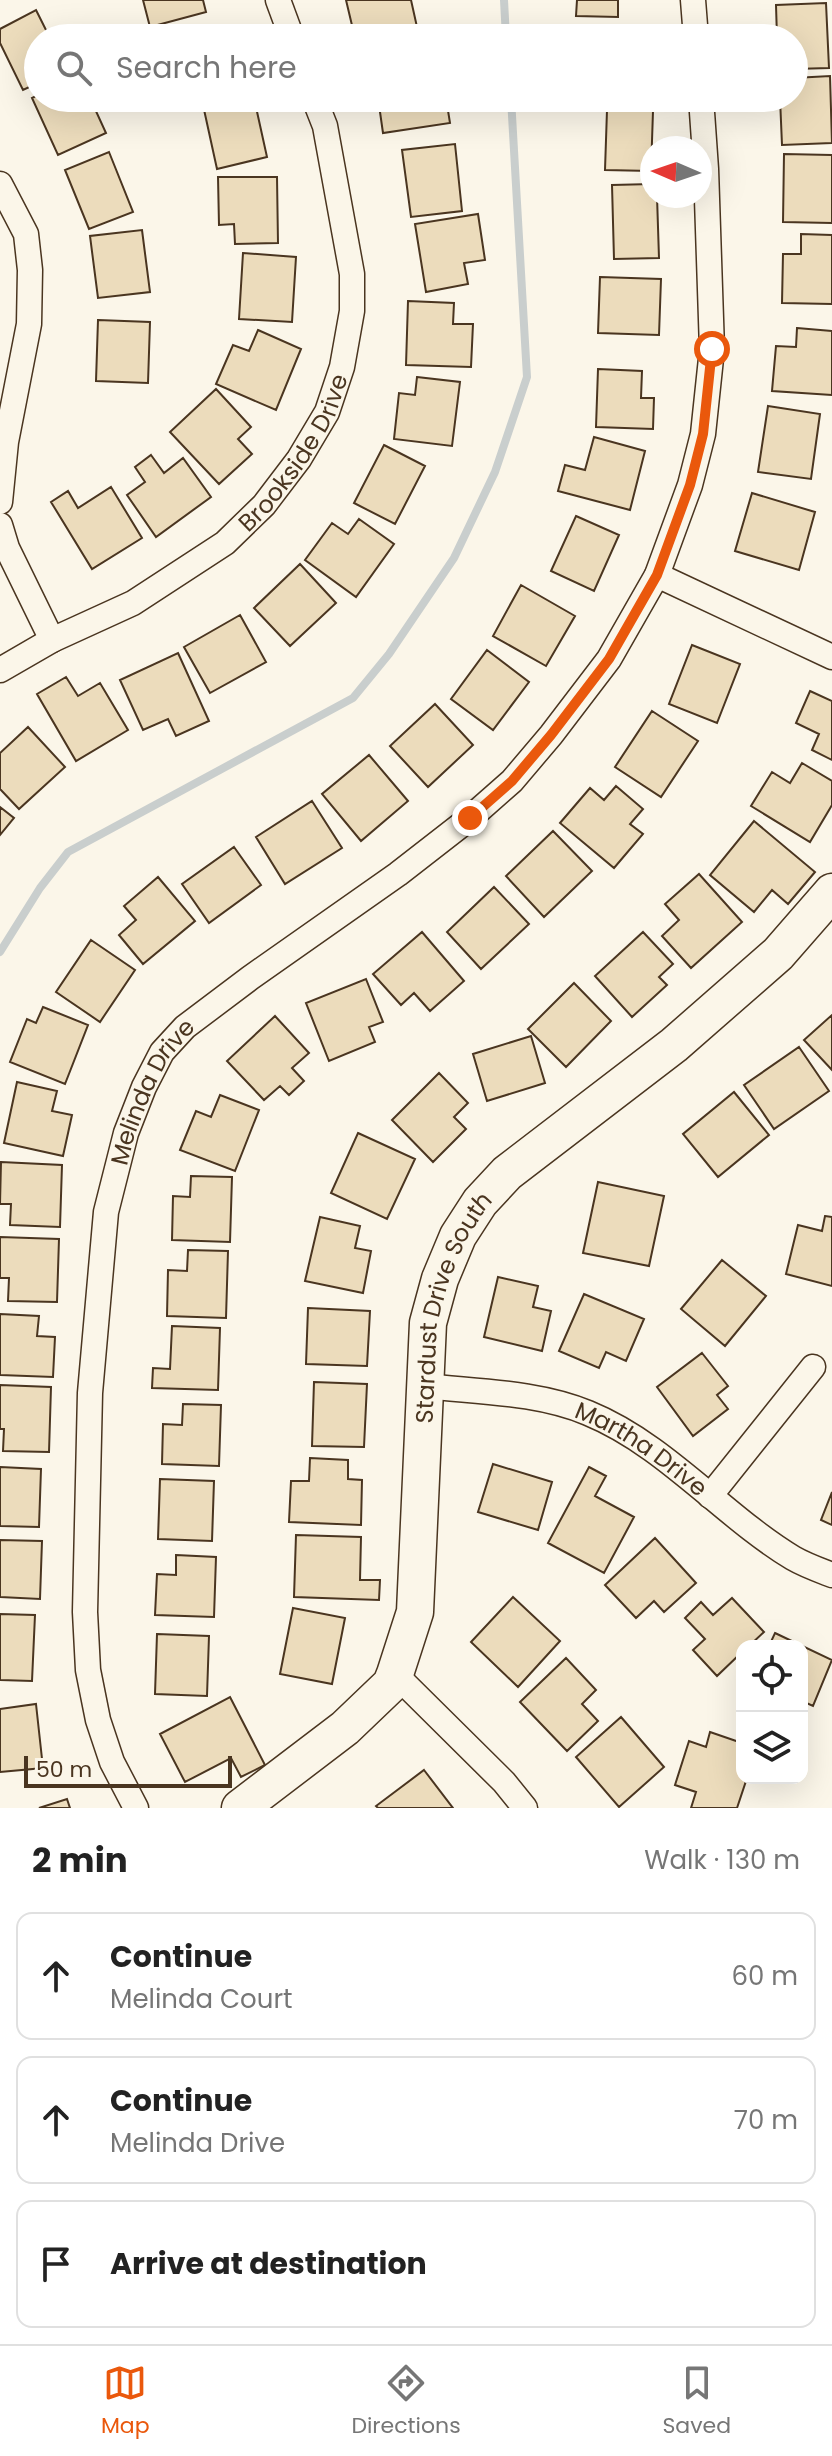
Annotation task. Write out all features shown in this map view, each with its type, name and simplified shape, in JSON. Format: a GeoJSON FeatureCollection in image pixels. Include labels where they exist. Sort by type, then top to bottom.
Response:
{"type":"FeatureCollection","features":[{"type":"Feature","properties":{"kind":"street"},"geometry":{"type":"LineString","coordinates":[[278,0],[287,24]]}},
{"type":"Feature","properties":{"kind":"street"},"geometry":{"type":"LineString","coordinates":[[693,0],[695,24]]}},
{"type":"Feature","properties":{"kind":"street","name":"Brookside Drive"},"geometry":{"type":"LineString","coordinates":[[0,670],[52,640],[133,603],[225,543],[264,505],[299,459],[327,412],[342,367],[352,311],[352,274],[325,126],[320,112]]}},
{"type":"Feature","properties":{"kind":"street","name":"Melinda Drive"},"geometry":{"type":"LineString","coordinates":[[136,1808],[112,1762],[98,1720],[88,1670],[85,1612],[90,1393],[106,1212],[126,1133],[162,1052],[185,1027],[398,874],[512,781],[609,659],[657,575],[690,485],[703,434],[712,349],[702,112]]}},
{"type":"Feature","properties":{"kind":"street"},"geometry":{"type":"LineString","coordinates":[[0,184],[26,234],[30,270],[29,324],[6,442],[0,502]]}},
{"type":"Feature","properties":{"kind":"street"},"geometry":{"type":"LineString","coordinates":[[0,525],[7,548],[52,640]]}},
{"type":"Feature","properties":{"kind":"street"},"geometry":{"type":"LineString","coordinates":[[657,575],[832,657]]}},
{"type":"Feature","properties":{"kind":"street","name":"Stardust Drive South"},"geometry":{"type":"LineString","coordinates":[[240,1808],[345,1728],[391,1684],[395,1674],[415,1612],[428,1323],[440,1279],[458,1236],[480,1202],[507,1173],[674,1045],[778,954],[832,892]]}},
{"type":"Feature","properties":{"kind":"street"},"geometry":{"type":"LineString","coordinates":[[710,1496],[813,1367]]}},
{"type":"Feature","properties":{"kind":"street","name":"Martha Drive"},"geometry":{"type":"LineString","coordinates":[[425,1386],[515,1396],[566,1405],[591,1414],[638,1440],[794,1558],[832,1575]]}},
{"type":"Feature","properties":{"kind":"street"},"geometry":{"type":"LineString","coordinates":[[395,1674],[504,1782],[525,1808]]}},
{"type":"Feature","properties":{"kind":"building"},"geometry":{"type":"Polygon","coordinates":[[[143,0],[203,0],[206,12],[161,24],[149,24],[143,0]]]}},
{"type":"Feature","properties":{"kind":"building"},"geometry":{"type":"Polygon","coordinates":[[[346,0],[411,0],[416,24],[352,24],[346,0]]]}},
{"type":"Feature","properties":{"kind":"building"},"geometry":{"type":"Polygon","coordinates":[[[577,0],[618,0],[618,17],[576,16],[577,0]]]}},
{"type":"Feature","properties":{"kind":"building"},"geometry":{"type":"Polygon","coordinates":[[[826,3],[829,68],[808,69],[808,24],[777,24],[776,5],[826,3]]]}},
{"type":"Feature","properties":{"kind":"building"},"geometry":{"type":"Polygon","coordinates":[[[36,10],[43,24],[24,24],[23,90],[0,43],[0,29],[36,10]]]}},
{"type":"Feature","properties":{"kind":"building"},"geometry":{"type":"Polygon","coordinates":[[[830,76],[832,143],[782,145],[781,112],[808,112],[808,77],[830,76]]]}},
{"type":"Feature","properties":{"kind":"building"},"geometry":{"type":"Polygon","coordinates":[[[38,112],[96,112],[106,133],[58,155],[38,112]]]}},
{"type":"Feature","properties":{"kind":"building"},"geometry":{"type":"Polygon","coordinates":[[[205,112],[257,112],[267,157],[217,169],[205,112]]]}},
{"type":"Feature","properties":{"kind":"building"},"geometry":{"type":"Polygon","coordinates":[[[380,112],[448,112],[450,123],[383,133],[380,112]]]}},
{"type":"Feature","properties":{"kind":"building"},"geometry":{"type":"Polygon","coordinates":[[[607,112],[653,112],[652,136],[640,136],[640,171],[605,170],[607,112]]]}},
{"type":"Feature","properties":{"kind":"building"},"geometry":{"type":"Polygon","coordinates":[[[455,144],[462,211],[411,217],[402,150],[455,144]]]}},
{"type":"Feature","properties":{"kind":"building"},"geometry":{"type":"Polygon","coordinates":[[[109,152],[133,212],[89,229],[65,170],[109,152]]]}},
{"type":"Feature","properties":{"kind":"building"},"geometry":{"type":"Polygon","coordinates":[[[784,154],[832,155],[832,223],[783,222],[784,154]]]}},
{"type":"Feature","properties":{"kind":"building"},"geometry":{"type":"Polygon","coordinates":[[[218,177],[277,177],[278,243],[235,244],[234,224],[219,225],[218,177]]]}},
{"type":"Feature","properties":{"kind":"building"},"geometry":{"type":"Polygon","coordinates":[[[640,184],[640,208],[657,208],[659,258],[614,259],[612,185],[640,184]]]}},
{"type":"Feature","properties":{"kind":"building"},"geometry":{"type":"Polygon","coordinates":[[[478,214],[485,260],[464,263],[468,284],[426,292],[415,224],[478,214]]]}},
{"type":"Feature","properties":{"kind":"building"},"geometry":{"type":"Polygon","coordinates":[[[142,230],[150,292],[98,298],[90,236],[142,230]]]}},
{"type":"Feature","properties":{"kind":"building"},"geometry":{"type":"Polygon","coordinates":[[[801,234],[832,235],[832,304],[782,303],[783,254],[801,254],[801,234]]]}},
{"type":"Feature","properties":{"kind":"building"},"geometry":{"type":"Polygon","coordinates":[[[243,253],[296,257],[292,322],[239,319],[243,253]]]}},
{"type":"Feature","properties":{"kind":"building"},"geometry":{"type":"Polygon","coordinates":[[[600,277],[661,279],[659,335],[598,333],[600,277]]]}},
{"type":"Feature","properties":{"kind":"building"},"geometry":{"type":"Polygon","coordinates":[[[408,301],[454,303],[453,324],[473,324],[471,367],[406,365],[408,301]]]}},
{"type":"Feature","properties":{"kind":"building"},"geometry":{"type":"Polygon","coordinates":[[[98,320],[150,322],[148,383],[96,381],[98,320]]]}},
{"type":"Feature","properties":{"kind":"building"},"geometry":{"type":"Polygon","coordinates":[[[797,328],[832,331],[832,395],[772,391],[776,346],[796,347],[797,328]]]}},
{"type":"Feature","properties":{"kind":"building"},"geometry":{"type":"Polygon","coordinates":[[[258,330],[301,349],[276,410],[216,384],[233,345],[249,351],[258,330]]]}},
{"type":"Feature","properties":{"kind":"building"},"geometry":{"type":"Polygon","coordinates":[[[598,369],[642,371],[641,398],[654,398],[653,429],[596,427],[598,369]]]}},
{"type":"Feature","properties":{"kind":"building"},"geometry":{"type":"Polygon","coordinates":[[[417,377],[460,382],[452,446],[394,439],[399,393],[415,395],[417,377]]]}},
{"type":"Feature","properties":{"kind":"building"},"geometry":{"type":"Polygon","coordinates":[[[216,389],[251,427],[238,439],[252,454],[219,484],[170,432],[216,389]]]}},
{"type":"Feature","properties":{"kind":"building"},"geometry":{"type":"Polygon","coordinates":[[[768,406],[820,414],[811,479],[758,472],[768,406]]]}},
{"type":"Feature","properties":{"kind":"building"},"geometry":{"type":"Polygon","coordinates":[[[594,437],[645,451],[630,510],[558,491],[565,465],[585,470],[594,437]]]}},
{"type":"Feature","properties":{"kind":"building"},"geometry":{"type":"Polygon","coordinates":[[[384,445],[425,466],[395,524],[354,503],[384,445]]]}},
{"type":"Feature","properties":{"kind":"building"},"geometry":{"type":"Polygon","coordinates":[[[151,455],[164,473],[183,458],[211,497],[156,537],[127,495],[145,482],[135,467],[151,455]]]}},
{"type":"Feature","properties":{"kind":"building"},"geometry":{"type":"Polygon","coordinates":[[[111,487],[142,538],[92,569],[51,502],[68,491],[78,508],[111,487]]]}},
{"type":"Feature","properties":{"kind":"building"},"geometry":{"type":"Polygon","coordinates":[[[752,493],[815,512],[799,570],[735,551],[752,493]]]}},
{"type":"Feature","properties":{"kind":"building"},"geometry":{"type":"Polygon","coordinates":[[[576,516],[619,535],[594,591],[551,571],[576,516]]]}},
{"type":"Feature","properties":{"kind":"building"},"geometry":{"type":"Polygon","coordinates":[[[359,519],[394,544],[356,597],[305,560],[332,523],[348,534],[359,519]]]}},
{"type":"Feature","properties":{"kind":"building"},"geometry":{"type":"Polygon","coordinates":[[[300,564],[336,603],[290,646],[254,608],[300,564]]]}},
{"type":"Feature","properties":{"kind":"building"},"geometry":{"type":"Polygon","coordinates":[[[521,585],[575,616],[546,666],[493,636],[521,585]]]}},
{"type":"Feature","properties":{"kind":"building"},"geometry":{"type":"Polygon","coordinates":[[[240,615],[266,662],[210,693],[184,647],[240,615]]]}},
{"type":"Feature","properties":{"kind":"building"},"geometry":{"type":"Polygon","coordinates":[[[692,645],[740,664],[717,723],[669,704],[692,645]]]}},
{"type":"Feature","properties":{"kind":"building"},"geometry":{"type":"Polygon","coordinates":[[[487,650],[529,682],[493,730],[451,699],[487,650]]]}},
{"type":"Feature","properties":{"kind":"building"},"geometry":{"type":"Polygon","coordinates":[[[178,653],[209,721],[176,736],[168,719],[143,730],[120,680],[178,653]]]}},
{"type":"Feature","properties":{"kind":"building"},"geometry":{"type":"Polygon","coordinates":[[[66,677],[78,696],[100,683],[128,730],[76,761],[37,694],[66,677]]]}},
{"type":"Feature","properties":{"kind":"building"},"geometry":{"type":"Polygon","coordinates":[[[810,691],[832,701],[832,760],[812,750],[819,734],[796,723],[810,691]]]}},
{"type":"Feature","properties":{"kind":"building"},"geometry":{"type":"Polygon","coordinates":[[[435,704],[473,745],[428,787],[390,746],[435,704]]]}},
{"type":"Feature","properties":{"kind":"building"},"geometry":{"type":"Polygon","coordinates":[[[652,711],[698,741],[661,797],[615,767],[652,711]]]}},
{"type":"Feature","properties":{"kind":"building"},"geometry":{"type":"Polygon","coordinates":[[[28,727],[65,767],[19,809],[0,789],[0,753],[28,727]]]}},
{"type":"Feature","properties":{"kind":"building"},"geometry":{"type":"Polygon","coordinates":[[[369,755],[408,801],[361,841],[322,794],[369,755]]]}},
{"type":"Feature","properties":{"kind":"building"},"geometry":{"type":"Polygon","coordinates":[[[802,763],[832,781],[832,805],[810,842],[751,806],[772,772],[790,783],[802,763]]]}},
{"type":"Feature","properties":{"kind":"building"},"geometry":{"type":"Polygon","coordinates":[[[616,786],[643,809],[630,824],[643,834],[614,868],[560,823],[590,788],[604,800],[616,786]]]}},
{"type":"Feature","properties":{"kind":"building"},"geometry":{"type":"Polygon","coordinates":[[[312,801],[342,848],[285,884],[256,837],[312,801]]]}},
{"type":"Feature","properties":{"kind":"building"},"geometry":{"type":"Polygon","coordinates":[[[0,807],[14,818],[0,835],[0,807]]]}},
{"type":"Feature","properties":{"kind":"building"},"geometry":{"type":"Polygon","coordinates":[[[754,821],[815,872],[788,904],[772,890],[754,912],[710,875],[754,821]]]}},
{"type":"Feature","properties":{"kind":"building"},"geometry":{"type":"Polygon","coordinates":[[[553,831],[592,871],[544,917],[506,876],[553,831]]]}},
{"type":"Feature","properties":{"kind":"building"},"geometry":{"type":"Polygon","coordinates":[[[234,847],[261,885],[209,923],[182,884],[234,847]]]}},
{"type":"Feature","properties":{"kind":"building"},"geometry":{"type":"Polygon","coordinates":[[[699,874],[742,922],[691,968],[662,936],[679,920],[665,904],[699,874]]]}},
{"type":"Feature","properties":{"kind":"building"},"geometry":{"type":"Polygon","coordinates":[[[158,877],[195,921],[143,964],[119,935],[136,920],[124,906],[158,877]]]}},
{"type":"Feature","properties":{"kind":"building"},"geometry":{"type":"Polygon","coordinates":[[[494,887],[529,924],[481,969],[447,932],[494,887]]]}},
{"type":"Feature","properties":{"kind":"building"},"geometry":{"type":"Polygon","coordinates":[[[422,932],[464,981],[430,1011],[414,993],[401,1005],[373,974],[422,932]]]}},
{"type":"Feature","properties":{"kind":"building"},"geometry":{"type":"Polygon","coordinates":[[[643,932],[673,964],[659,977],[667,985],[632,1017],[595,976],[643,932]]]}},
{"type":"Feature","properties":{"kind":"building"},"geometry":{"type":"Polygon","coordinates":[[[91,940],[135,970],[100,1022],[56,992],[91,940]]]}},
{"type":"Feature","properties":{"kind":"building"},"geometry":{"type":"Polygon","coordinates":[[[366,979],[383,1022],[369,1027],[375,1042],[329,1061],[306,1003],[366,979]]]}},
{"type":"Feature","properties":{"kind":"building"},"geometry":{"type":"Polygon","coordinates":[[[574,983],[611,1021],[566,1067],[528,1029],[574,983]]]}},
{"type":"Feature","properties":{"kind":"building"},"geometry":{"type":"Polygon","coordinates":[[[43,1007],[88,1025],[65,1084],[10,1062],[27,1019],[36,1023],[43,1007]]]}},
{"type":"Feature","properties":{"kind":"building"},"geometry":{"type":"Polygon","coordinates":[[[832,1015],[832,1070],[804,1040],[832,1015]]]}},
{"type":"Feature","properties":{"kind":"building"},"geometry":{"type":"Polygon","coordinates":[[[275,1016],[309,1053],[292,1068],[304,1081],[289,1095],[280,1086],[264,1100],[227,1061],[275,1016]]]}},
{"type":"Feature","properties":{"kind":"building"},"geometry":{"type":"Polygon","coordinates":[[[531,1036],[545,1083],[487,1101],[473,1054],[531,1036]]]}},
{"type":"Feature","properties":{"kind":"building"},"geometry":{"type":"Polygon","coordinates":[[[799,1047],[829,1091],[774,1129],[744,1085],[799,1047]]]}},
{"type":"Feature","properties":{"kind":"building"},"geometry":{"type":"Polygon","coordinates":[[[439,1073],[468,1103],[454,1117],[466,1129],[433,1162],[392,1120],[439,1073]]]}},
{"type":"Feature","properties":{"kind":"building"},"geometry":{"type":"Polygon","coordinates":[[[17,1082],[57,1091],[52,1111],[72,1115],[63,1156],[4,1143],[17,1082]]]}},
{"type":"Feature","properties":{"kind":"building"},"geometry":{"type":"Polygon","coordinates":[[[734,1092],[769,1135],[718,1177],[683,1134],[734,1092]]]}},
{"type":"Feature","properties":{"kind":"building"},"geometry":{"type":"Polygon","coordinates":[[[220,1095],[259,1110],[235,1171],[180,1150],[196,1111],[211,1117],[220,1095]]]}},
{"type":"Feature","properties":{"kind":"building"},"geometry":{"type":"Polygon","coordinates":[[[358,1133],[415,1159],[387,1219],[331,1193],[358,1133]]]}},
{"type":"Feature","properties":{"kind":"building"},"geometry":{"type":"Polygon","coordinates":[[[1,1162],[62,1165],[60,1227],[10,1225],[11,1204],[0,1204],[1,1162]]]}},
{"type":"Feature","properties":{"kind":"building"},"geometry":{"type":"Polygon","coordinates":[[[191,1176],[232,1177],[230,1242],[172,1240],[173,1196],[190,1197],[191,1176]]]}},
{"type":"Feature","properties":{"kind":"building"},"geometry":{"type":"Polygon","coordinates":[[[598,1182],[664,1196],[649,1266],[583,1253],[598,1182]]]}},
{"type":"Feature","properties":{"kind":"building"},"geometry":{"type":"Polygon","coordinates":[[[825,1216],[832,1217],[832,1286],[786,1274],[798,1225],[822,1231],[825,1216]]]}},
{"type":"Feature","properties":{"kind":"building"},"geometry":{"type":"Polygon","coordinates":[[[320,1217],[360,1226],[355,1248],[371,1251],[363,1293],[305,1281],[320,1217]]]}},
{"type":"Feature","properties":{"kind":"building"},"geometry":{"type":"Polygon","coordinates":[[[0,1237],[59,1239],[57,1302],[8,1301],[9,1278],[0,1278],[0,1237]]]}},
{"type":"Feature","properties":{"kind":"building"},"geometry":{"type":"Polygon","coordinates":[[[188,1250],[228,1251],[226,1318],[167,1316],[168,1270],[187,1271],[188,1250]]]}},
{"type":"Feature","properties":{"kind":"building"},"geometry":{"type":"Polygon","coordinates":[[[722,1260],[766,1296],[725,1346],[681,1309],[722,1260]]]}},
{"type":"Feature","properties":{"kind":"building"},"geometry":{"type":"Polygon","coordinates":[[[498,1277],[538,1286],[533,1307],[551,1311],[542,1351],[484,1337],[498,1277]]]}},
{"type":"Feature","properties":{"kind":"building"},"geometry":{"type":"Polygon","coordinates":[[[584,1294],[644,1319],[626,1361],[606,1352],[599,1368],[559,1351],[584,1294]]]}},
{"type":"Feature","properties":{"kind":"building"},"geometry":{"type":"Polygon","coordinates":[[[308,1308],[370,1311],[367,1366],[306,1364],[308,1308]]]}},
{"type":"Feature","properties":{"kind":"building"},"geometry":{"type":"Polygon","coordinates":[[[0,1314],[39,1316],[37,1336],[55,1337],[53,1377],[0,1375],[0,1314]]]}},
{"type":"Feature","properties":{"kind":"building"},"geometry":{"type":"Polygon","coordinates":[[[172,1326],[220,1328],[218,1390],[152,1388],[153,1368],[170,1369],[172,1326]]]}},
{"type":"Feature","properties":{"kind":"building"},"geometry":{"type":"Polygon","coordinates":[[[702,1353],[728,1386],[717,1395],[728,1409],[693,1436],[657,1387],[702,1353]]]}},
{"type":"Feature","properties":{"kind":"building"},"geometry":{"type":"Polygon","coordinates":[[[314,1382],[367,1384],[364,1447],[312,1446],[314,1382]]]}},
{"type":"Feature","properties":{"kind":"building"},"geometry":{"type":"Polygon","coordinates":[[[0,1385],[51,1387],[49,1452],[3,1451],[0,1385]]]}},
{"type":"Feature","properties":{"kind":"building"},"geometry":{"type":"Polygon","coordinates":[[[183,1404],[221,1405],[219,1466],[162,1464],[163,1424],[182,1425],[183,1404]]]}},
{"type":"Feature","properties":{"kind":"building"},"geometry":{"type":"Polygon","coordinates":[[[310,1458],[348,1460],[348,1479],[362,1480],[361,1525],[289,1522],[291,1481],[309,1481],[310,1458]]]}},
{"type":"Feature","properties":{"kind":"building"},"geometry":{"type":"Polygon","coordinates":[[[493,1464],[552,1482],[538,1530],[478,1512],[493,1464]]]}},
{"type":"Feature","properties":{"kind":"building"},"geometry":{"type":"Polygon","coordinates":[[[0,1467],[41,1469],[39,1527],[0,1526],[0,1467]]]}},
{"type":"Feature","properties":{"kind":"building"},"geometry":{"type":"Polygon","coordinates":[[[589,1467],[606,1476],[595,1496],[634,1517],[604,1573],[548,1543],[589,1467]]]}},
{"type":"Feature","properties":{"kind":"building"},"geometry":{"type":"Polygon","coordinates":[[[160,1479],[214,1481],[212,1541],[158,1539],[160,1479]]]}},
{"type":"Feature","properties":{"kind":"building"},"geometry":{"type":"Polygon","coordinates":[[[832,1492],[832,1525],[821,1520],[832,1492]]]}},
{"type":"Feature","properties":{"kind":"building"},"geometry":{"type":"Polygon","coordinates":[[[296,1535],[361,1537],[360,1580],[380,1580],[379,1600],[294,1597],[296,1535]]]}},
{"type":"Feature","properties":{"kind":"building"},"geometry":{"type":"Polygon","coordinates":[[[655,1538],[696,1583],[664,1612],[654,1601],[636,1618],[605,1585],[655,1538]]]}},
{"type":"Feature","properties":{"kind":"building"},"geometry":{"type":"Polygon","coordinates":[[[0,1540],[42,1541],[40,1599],[0,1597],[0,1540]]]}},
{"type":"Feature","properties":{"kind":"building"},"geometry":{"type":"Polygon","coordinates":[[[176,1555],[216,1557],[214,1617],[155,1615],[157,1574],[176,1575],[176,1555]]]}},
{"type":"Feature","properties":{"kind":"building"},"geometry":{"type":"Polygon","coordinates":[[[513,1597],[560,1641],[518,1687],[471,1642],[513,1597]]]}},
{"type":"Feature","properties":{"kind":"building"},"geometry":{"type":"Polygon","coordinates":[[[732,1598],[764,1632],[755,1640],[736,1640],[736,1658],[717,1676],[693,1650],[705,1639],[685,1618],[701,1602],[713,1615],[732,1598]]]}},
{"type":"Feature","properties":{"kind":"building"},"geometry":{"type":"Polygon","coordinates":[[[293,1608],[345,1618],[332,1684],[280,1674],[293,1608]]]}},
{"type":"Feature","properties":{"kind":"building"},"geometry":{"type":"Polygon","coordinates":[[[0,1614],[35,1615],[32,1681],[0,1680],[0,1614]]]}},
{"type":"Feature","properties":{"kind":"building"},"geometry":{"type":"Polygon","coordinates":[[[775,1633],[790,1640],[772,1640],[775,1633]]]}},
{"type":"Feature","properties":{"kind":"building"},"geometry":{"type":"Polygon","coordinates":[[[157,1634],[209,1636],[207,1696],[155,1694],[157,1634]]]}},
{"type":"Feature","properties":{"kind":"building"},"geometry":{"type":"Polygon","coordinates":[[[808,1649],[832,1660],[813,1706],[808,1704],[808,1649]]]}},
{"type":"Feature","properties":{"kind":"building"},"geometry":{"type":"Polygon","coordinates":[[[566,1658],[596,1690],[582,1704],[598,1721],[567,1751],[520,1702],[566,1658]]]}},
{"type":"Feature","properties":{"kind":"building"},"geometry":{"type":"Polygon","coordinates":[[[230,1697],[265,1765],[241,1777],[231,1758],[185,1782],[160,1734],[230,1697]]]}},
{"type":"Feature","properties":{"kind":"building"},"geometry":{"type":"Polygon","coordinates":[[[36,1704],[43,1768],[0,1772],[0,1709],[36,1704]]]}},
{"type":"Feature","properties":{"kind":"building"},"geometry":{"type":"Polygon","coordinates":[[[621,1717],[664,1767],[619,1807],[576,1757],[621,1717]]]}},
{"type":"Feature","properties":{"kind":"building"},"geometry":{"type":"Polygon","coordinates":[[[710,1732],[736,1741],[736,1784],[745,1784],[737,1808],[691,1808],[696,1792],[675,1785],[689,1741],[706,1747],[710,1732]]]}},
{"type":"Feature","properties":{"kind":"building"},"geometry":{"type":"Polygon","coordinates":[[[424,1770],[453,1808],[376,1806],[424,1770]]]}},
{"type":"Feature","properties":{"kind":"building"},"geometry":{"type":"Polygon","coordinates":[[[67,1799],[70,1808],[39,1808],[67,1799]]]}},
{"type":"Feature","properties":{"kind":"waterway"},"geometry":{"type":"LineString","coordinates":[[504,0],[505,24]]}},
{"type":"Feature","properties":{"kind":"waterway"},"geometry":{"type":"LineString","coordinates":[[0,952],[40,888],[68,852],[353,698],[389,654],[454,558],[495,472],[527,377],[512,112]]}},
{"type":"Feature","properties":{"kind":"route"},"geometry":{"type":"LineString","coordinates":[[470,818],[512,781],[551,735],[609,659],[657,575],[690,485],[703,434],[712,349]]}}]}
